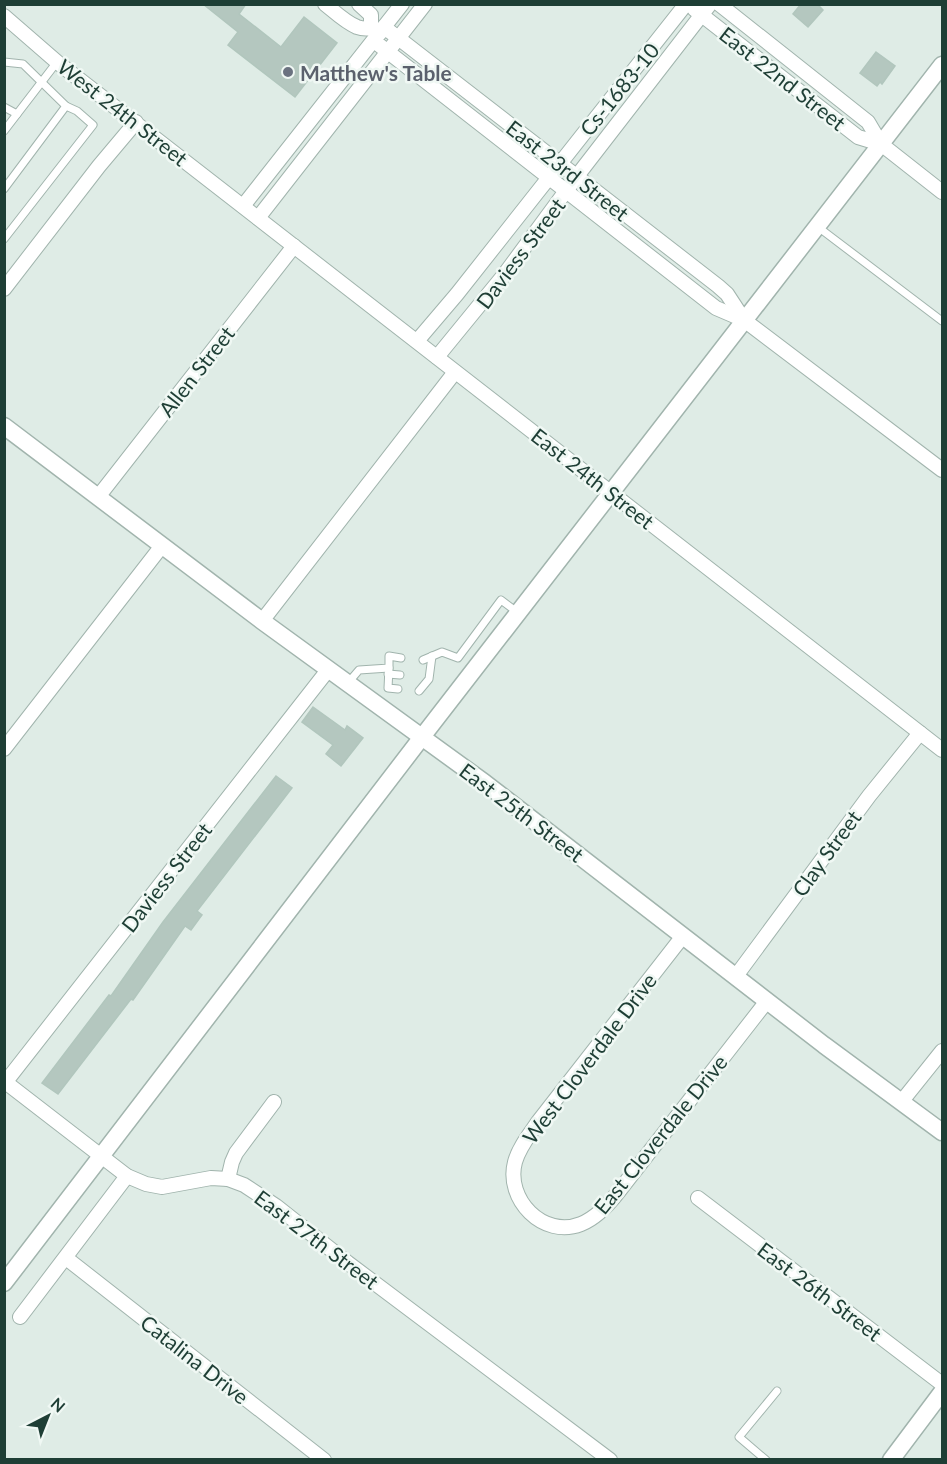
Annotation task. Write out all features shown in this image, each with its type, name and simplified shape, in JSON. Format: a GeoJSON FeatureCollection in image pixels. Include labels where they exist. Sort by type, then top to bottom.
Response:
{"type":"FeatureCollection","features":[{"type":"Feature","properties":{"kind":"street"},"geometry":{"type":"LineString","coordinates":[[325,4],[353,25],[377,32]]}},
{"type":"Feature","properties":{"kind":"street"},"geometry":{"type":"LineString","coordinates":[[359,4],[371,15],[377,32]]}},
{"type":"Feature","properties":{"kind":"street"},"geometry":{"type":"LineString","coordinates":[[243,206],[377,32],[402,4]]}},
{"type":"Feature","properties":{"kind":"street"},"geometry":{"type":"LineString","coordinates":[[258,218],[425,4]]}},
{"type":"Feature","properties":{"kind":"street","name":"East 22nd Street"},"geometry":{"type":"LineString","coordinates":[[687,4],[706,9],[858,137],[881,144]]}},
{"type":"Feature","properties":{"kind":"street","name":"Cs-1683-10"},"geometry":{"type":"LineString","coordinates":[[417,342],[687,4]]}},
{"type":"Feature","properties":{"kind":"street","name":"East 22nd Street"},"geometry":{"type":"LineString","coordinates":[[719,4],[868,122],[881,144],[942,192]]}},
{"type":"Feature","properties":{"kind":"street","name":"Daviess Street"},"geometry":{"type":"LineString","coordinates":[[437,357],[504,275],[706,9]]}},
{"type":"Feature","properties":{"kind":"street","name":"West 24th Street"},"geometry":{"type":"LineString","coordinates":[[4,16],[57,62],[243,206]]}},
{"type":"Feature","properties":{"kind":"street","name":"East 23rd Street"},"geometry":{"type":"LineString","coordinates":[[377,32],[398,38],[560,162],[718,286],[727,294],[744,320]]}},
{"type":"Feature","properties":{"kind":"street","name":"East 23rd Street"},"geometry":{"type":"LineString","coordinates":[[377,32],[388,51],[716,308],[744,320],[942,470]]}},
{"type":"Feature","properties":{"kind":"street"},"geometry":{"type":"LineString","coordinates":[[4,1283],[518,612],[942,65]]}},
{"type":"Feature","properties":{"kind":"street"},"geometry":{"type":"LineString","coordinates":[[4,289],[136,122]]}},
{"type":"Feature","properties":{"kind":"street","name":"East 24th Street"},"geometry":{"type":"LineString","coordinates":[[243,206],[611,493],[710,567],[942,750]]}},
{"type":"Feature","properties":{"kind":"street","name":"Allen Street"},"geometry":{"type":"LineString","coordinates":[[98,497],[294,246]]}},
{"type":"Feature","properties":{"kind":"street"},"geometry":{"type":"LineString","coordinates":[[262,621],[455,372]]}},
{"type":"Feature","properties":{"kind":"street","name":"East 25th Street"},"geometry":{"type":"LineString","coordinates":[[4,426],[161,547],[485,783],[824,1045],[942,1132]]}},
{"type":"Feature","properties":{"kind":"street"},"geometry":{"type":"LineString","coordinates":[[4,749],[161,547]]}},
{"type":"Feature","properties":{"kind":"street","name":"Daviess Street"},"geometry":{"type":"LineString","coordinates":[[5,1083],[328,670]]}},
{"type":"Feature","properties":{"kind":"street","name":"Clay Street"},"geometry":{"type":"LineString","coordinates":[[736,976],[869,795],[920,733]]}},
{"type":"Feature","properties":{"kind":"street","name":"West Cloverdale Drive"},"geometry":{"type":"LineString","coordinates":[[534,1216],[521,1203],[514,1187],[514,1163],[519,1150],[538,1122],[683,936]]}},
{"type":"Feature","properties":{"kind":"street","name":"East Cloverdale Drive"},"geometry":{"type":"LineString","coordinates":[[534,1216],[550,1224],[569,1227],[581,1224],[604,1208],[767,1001]]}},
{"type":"Feature","properties":{"kind":"street"},"geometry":{"type":"LineString","coordinates":[[902,1101],[942,1051]]}},
{"type":"Feature","properties":{"kind":"street","name":"East 27th Street"},"geometry":{"type":"LineString","coordinates":[[5,1083],[127,1176],[146,1184],[162,1187],[178,1186],[211,1178],[228,1179],[244,1185],[276,1206],[610,1460]]}},
{"type":"Feature","properties":{"kind":"street"},"geometry":{"type":"LineString","coordinates":[[228,1179],[236,1153],[274,1102]]}},
{"type":"Feature","properties":{"kind":"street"},"geometry":{"type":"LineString","coordinates":[[20,1317],[127,1176]]}},
{"type":"Feature","properties":{"kind":"street","name":"East 26th Street"},"geometry":{"type":"LineString","coordinates":[[698,1198],[942,1384]]}},
{"type":"Feature","properties":{"kind":"street","name":"Catalina Drive"},"geometry":{"type":"LineString","coordinates":[[66,1258],[324,1460]]}},
{"type":"Feature","properties":{"kind":"street"},"geometry":{"type":"LineString","coordinates":[[891,1460],[942,1392]]}},
{"type":"Feature","properties":{"kind":"lane"},"geometry":{"type":"LineString","coordinates":[[4,62],[23,64],[66,106],[77,111],[93,125],[4,239]]}},
{"type":"Feature","properties":{"kind":"lane"},"geometry":{"type":"LineString","coordinates":[[4,131],[57,62]]}},
{"type":"Feature","properties":{"kind":"lane"},"geometry":{"type":"LineString","coordinates":[[4,189],[66,106]]}},
{"type":"Feature","properties":{"kind":"lane"},"geometry":{"type":"LineString","coordinates":[[4,107],[17,114]]}},
{"type":"Feature","properties":{"kind":"lane"},"geometry":{"type":"LineString","coordinates":[[817,226],[942,321]]}},
{"type":"Feature","properties":{"kind":"lane"},"geometry":{"type":"LineString","coordinates":[[423,660],[442,652],[458,658],[501,600],[518,612]]}},
{"type":"Feature","properties":{"kind":"lane"},"geometry":{"type":"LineString","coordinates":[[419,691],[429,679],[432,656]]}},
{"type":"Feature","properties":{"kind":"lane"},"geometry":{"type":"LineString","coordinates":[[398,689],[387,688],[389,657],[401,658]]}},
{"type":"Feature","properties":{"kind":"lane"},"geometry":{"type":"LineString","coordinates":[[347,684],[359,670],[388,671],[400,675]]}},
{"type":"Feature","properties":{"kind":"lane"},"geometry":{"type":"LineString","coordinates":[[421,678],[430,672]]}},
{"type":"Feature","properties":{"kind":"lane"},"geometry":{"type":"LineString","coordinates":[[766,1460],[739,1437],[777,1391]]}},
{"type":"Feature","properties":{"kind":"building","name":"Matthew's Table"},"geometry":{"type":"Polygon","coordinates":[[[203,4],[246,4],[239,14],[281,47],[304,17],[337,43],[295,97],[228,45],[238,32],[203,4]]]}},
{"type":"Feature","properties":{"kind":"building"},"geometry":{"type":"Polygon","coordinates":[[[801,4],[817,4],[823,10],[808,27],[793,14],[801,4]]]}},
{"type":"Feature","properties":{"kind":"building"},"geometry":{"type":"Polygon","coordinates":[[[876,52],[895,66],[882,84],[880,82],[877,86],[860,73],[876,52]]]}},
{"type":"Feature","properties":{"kind":"building"},"geometry":{"type":"Polygon","coordinates":[[[313,707],[345,730],[347,726],[363,738],[341,766],[326,754],[333,745],[302,722],[313,707]]]}},
{"type":"Feature","properties":{"kind":"building"},"geometry":{"type":"Polygon","coordinates":[[[276,776],[292,788],[197,911],[202,915],[191,930],[185,926],[133,1000],[131,999],[58,1094],[42,1083],[109,995],[111,996],[163,922],[276,776]]]}},
{"type":"Feature","properties":{"kind":"place","name":"Matthew's Table"},"geometry":{"type":"Point","coordinates":[288,72]}}]}
